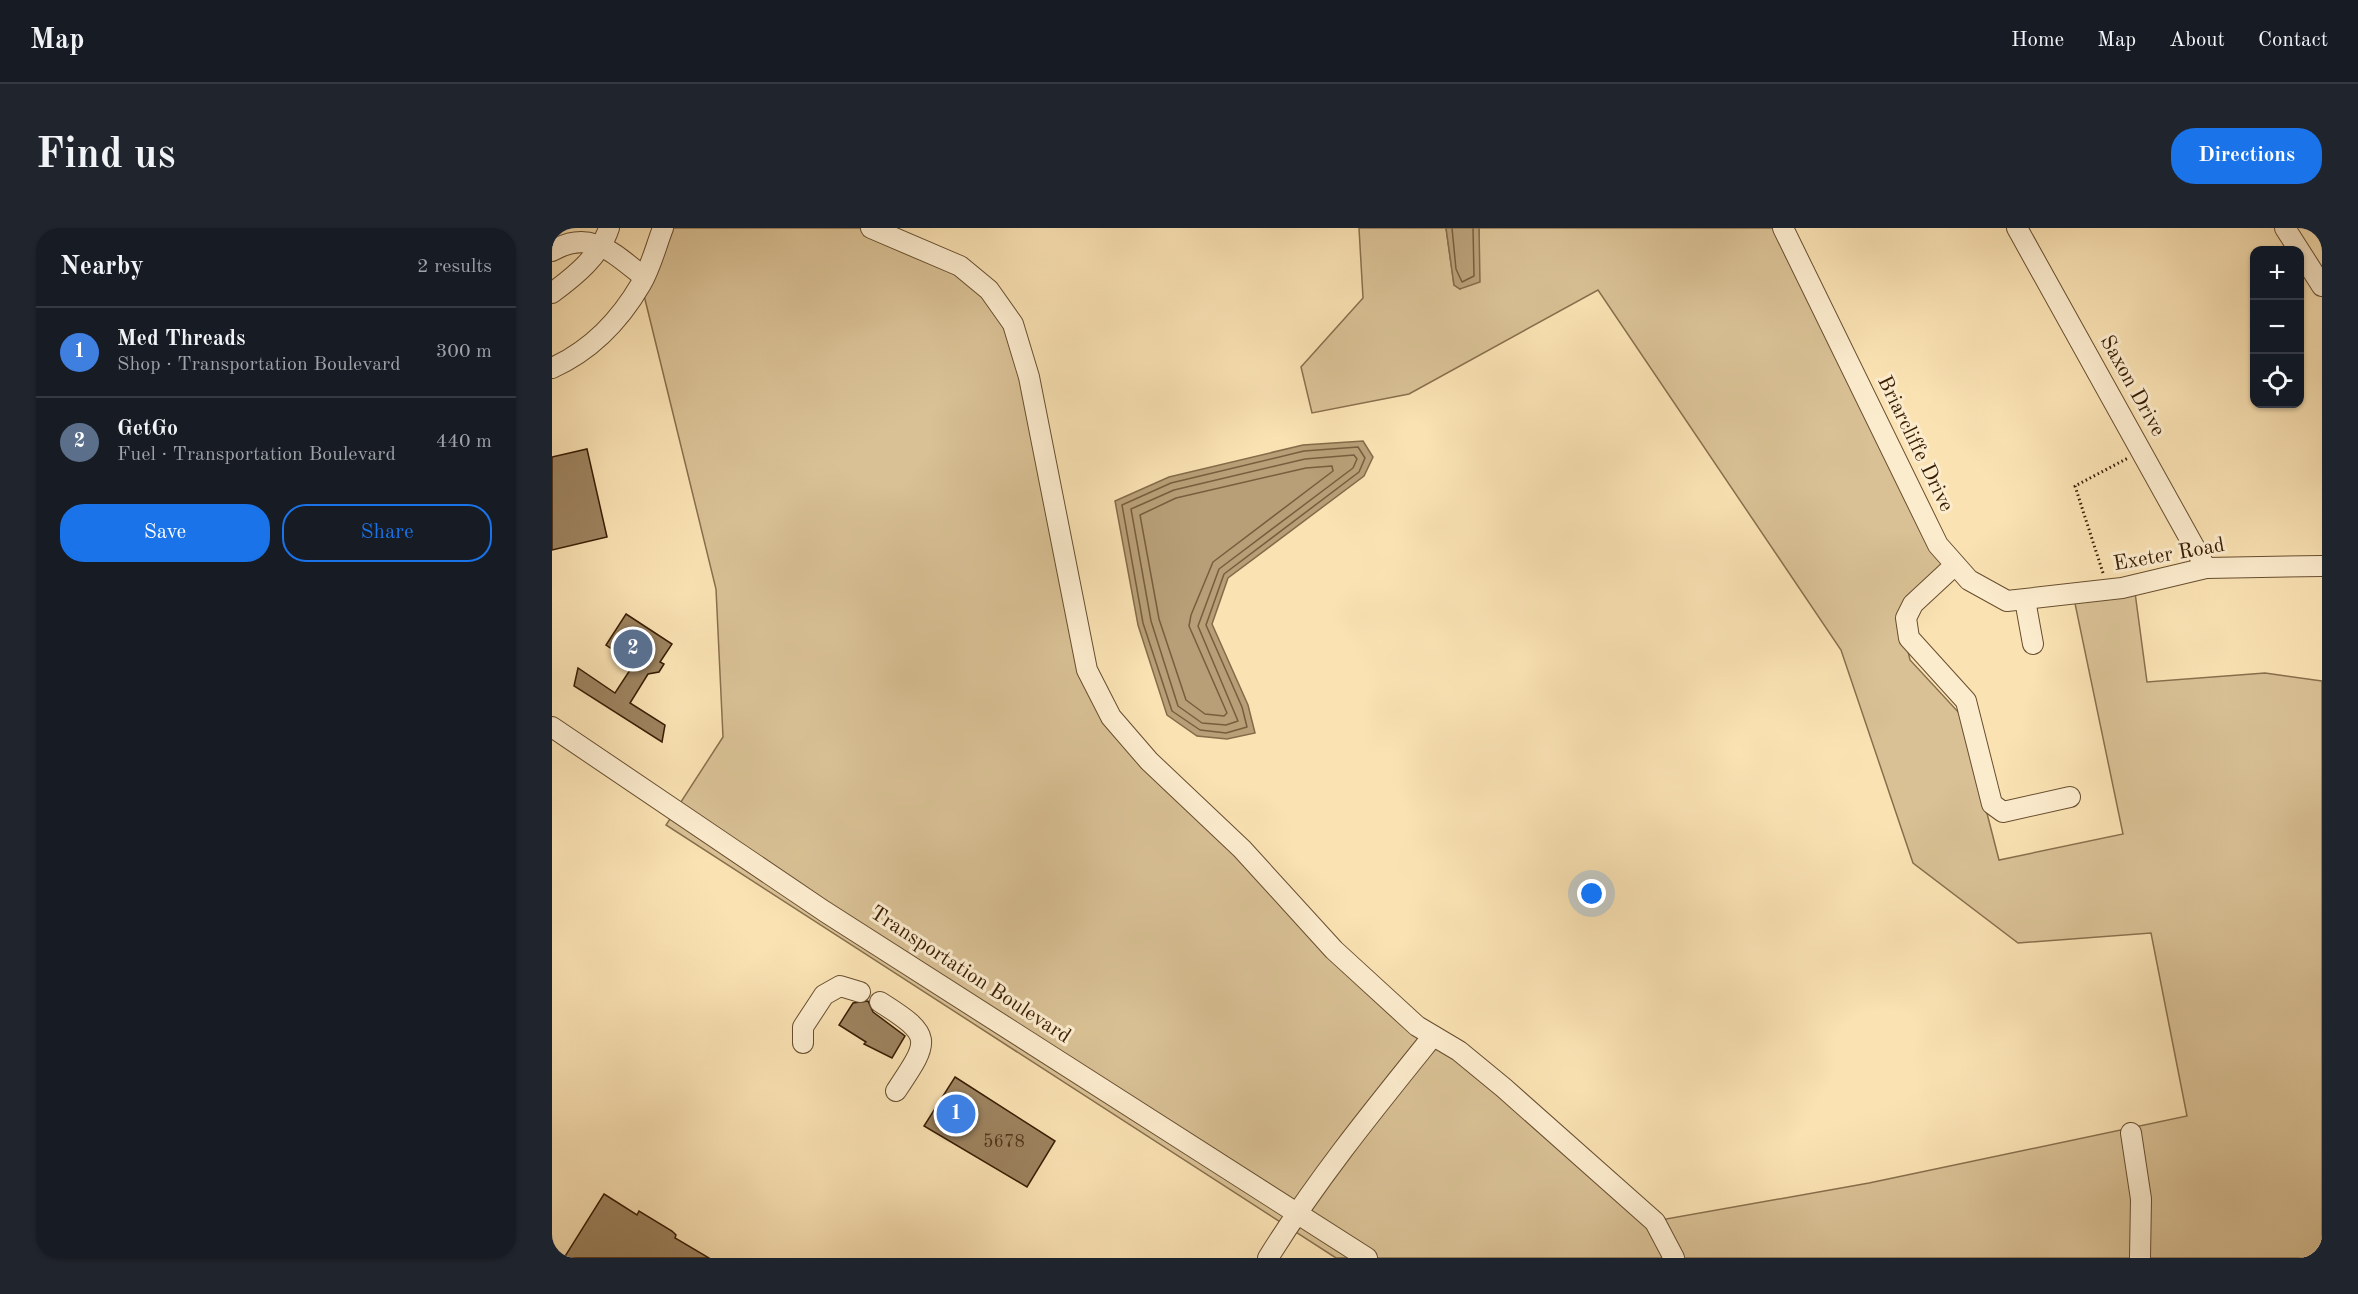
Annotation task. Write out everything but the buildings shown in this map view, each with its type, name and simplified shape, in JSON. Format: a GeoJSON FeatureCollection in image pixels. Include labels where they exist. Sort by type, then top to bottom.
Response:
{"type":"FeatureCollection","features":[{"type":"Feature","properties":{"kind":"street"},"geometry":{"type":"LineString","coordinates":[[552,368],[591,345],[616,317],[644,277],[663,228]]}},
{"type":"Feature","properties":{"kind":"street"},"geometry":{"type":"LineString","coordinates":[[871,228],[960,266],[989,290],[1012,324],[1029,377],[1087,670],[1111,717],[1149,760],[1242,849],[1334,950],[1418,1026],[1459,1051],[1504,1088],[1655,1221],[1674,1258]]}},
{"type":"Feature","properties":{"kind":"street","name":"Briarcliffe Drive"},"geometry":{"type":"LineString","coordinates":[[1783,228],[1938,545],[1969,580],[2007,601],[2025,600]]}},
{"type":"Feature","properties":{"kind":"street","name":"Saxon Drive"},"geometry":{"type":"LineString","coordinates":[[2017,228],[2206,568]]}},
{"type":"Feature","properties":{"kind":"street"},"geometry":{"type":"LineString","coordinates":[[2285,228],[2322,286]]}},
{"type":"Feature","properties":{"kind":"street"},"geometry":{"type":"LineString","coordinates":[[606,237],[644,277]]}},
{"type":"Feature","properties":{"kind":"street"},"geometry":{"type":"LineString","coordinates":[[552,251],[575,241],[606,237]]}},
{"type":"Feature","properties":{"kind":"street"},"geometry":{"type":"LineString","coordinates":[[552,293],[568,281],[606,237]]}},
{"type":"Feature","properties":{"kind":"street"},"geometry":{"type":"LineString","coordinates":[[1955,565],[1913,604],[1906,618],[1909,638],[1966,701],[1992,804],[2003,812],[2070,797]]}},
{"type":"Feature","properties":{"kind":"street","name":"Exeter Road"},"geometry":{"type":"LineString","coordinates":[[2025,600],[2122,588],[2206,568],[2322,566]]}},
{"type":"Feature","properties":{"kind":"street"},"geometry":{"type":"LineString","coordinates":[[2025,600],[2033,644]]}},
{"type":"Feature","properties":{"kind":"street","name":"Transportation Boulevard"},"geometry":{"type":"LineString","coordinates":[[552,727],[824,911],[1367,1258]]}},
{"type":"Feature","properties":{"kind":"street"},"geometry":{"type":"LineString","coordinates":[[803,1043],[803,1027],[824,995],[840,986],[860,992]]}},
{"type":"Feature","properties":{"kind":"street"},"geometry":{"type":"LineString","coordinates":[[880,1002],[909,1020],[919,1030],[923,1043],[921,1054],[896,1091]]}},
{"type":"Feature","properties":{"kind":"street"},"geometry":{"type":"LineString","coordinates":[[1268,1258],[1296,1214],[1357,1130],[1433,1036]]}},
{"type":"Feature","properties":{"kind":"street"},"geometry":{"type":"LineString","coordinates":[[2131,1133],[2141,1199],[2140,1258]]}},
{"type":"Feature","properties":{"kind":"path"},"geometry":{"type":"LineString","coordinates":[[2103,573],[2075,486],[2130,456]]}},
{"type":"Feature","properties":{"kind":"shaded area"},"geometry":{"type":"Polygon","coordinates":[[[663,228],[894,228],[960,266],[1013,324],[1078,631],[1111,717],[1334,950],[1655,1221],[1869,1183],[2187,1116],[2151,933],[2018,943],[1913,863],[1841,650],[1598,290],[1409,394],[1312,413],[1301,367],[1363,298],[1359,228],[1446,228],[1454,285],[1460,289],[1479,236],[1479,228],[1783,228],[1955,565],[1899,613],[1910,660],[1962,716],[1999,860],[2123,834],[2073,594],[2134,585],[2147,682],[2265,673],[2322,681],[2322,1258],[1336,1258],[666,825],[723,737],[716,589],[641,283],[663,228]]]}},
{"type":"Feature","properties":{"kind":"water"},"geometry":{"type":"Polygon","coordinates":[[[1446,228],[1479,228],[1480,282],[1460,289],[1454,285],[1446,228]]]}},
{"type":"Feature","properties":{"kind":"water"},"geometry":{"type":"Polygon","coordinates":[[[1363,441],[1373,457],[1364,476],[1228,578],[1212,624],[1248,705],[1255,733],[1227,739],[1197,736],[1167,715],[1138,625],[1115,501],[1169,477],[1303,445],[1363,441]]]}},
{"type":"Feature","properties":{"kind":"place","name":"GetGo"},"geometry":{"type":"Point","coordinates":[633,649]}},
{"type":"Feature","properties":{"kind":"place","name":"Med Threads"},"geometry":{"type":"Point","coordinates":[956,1114]}}]}
